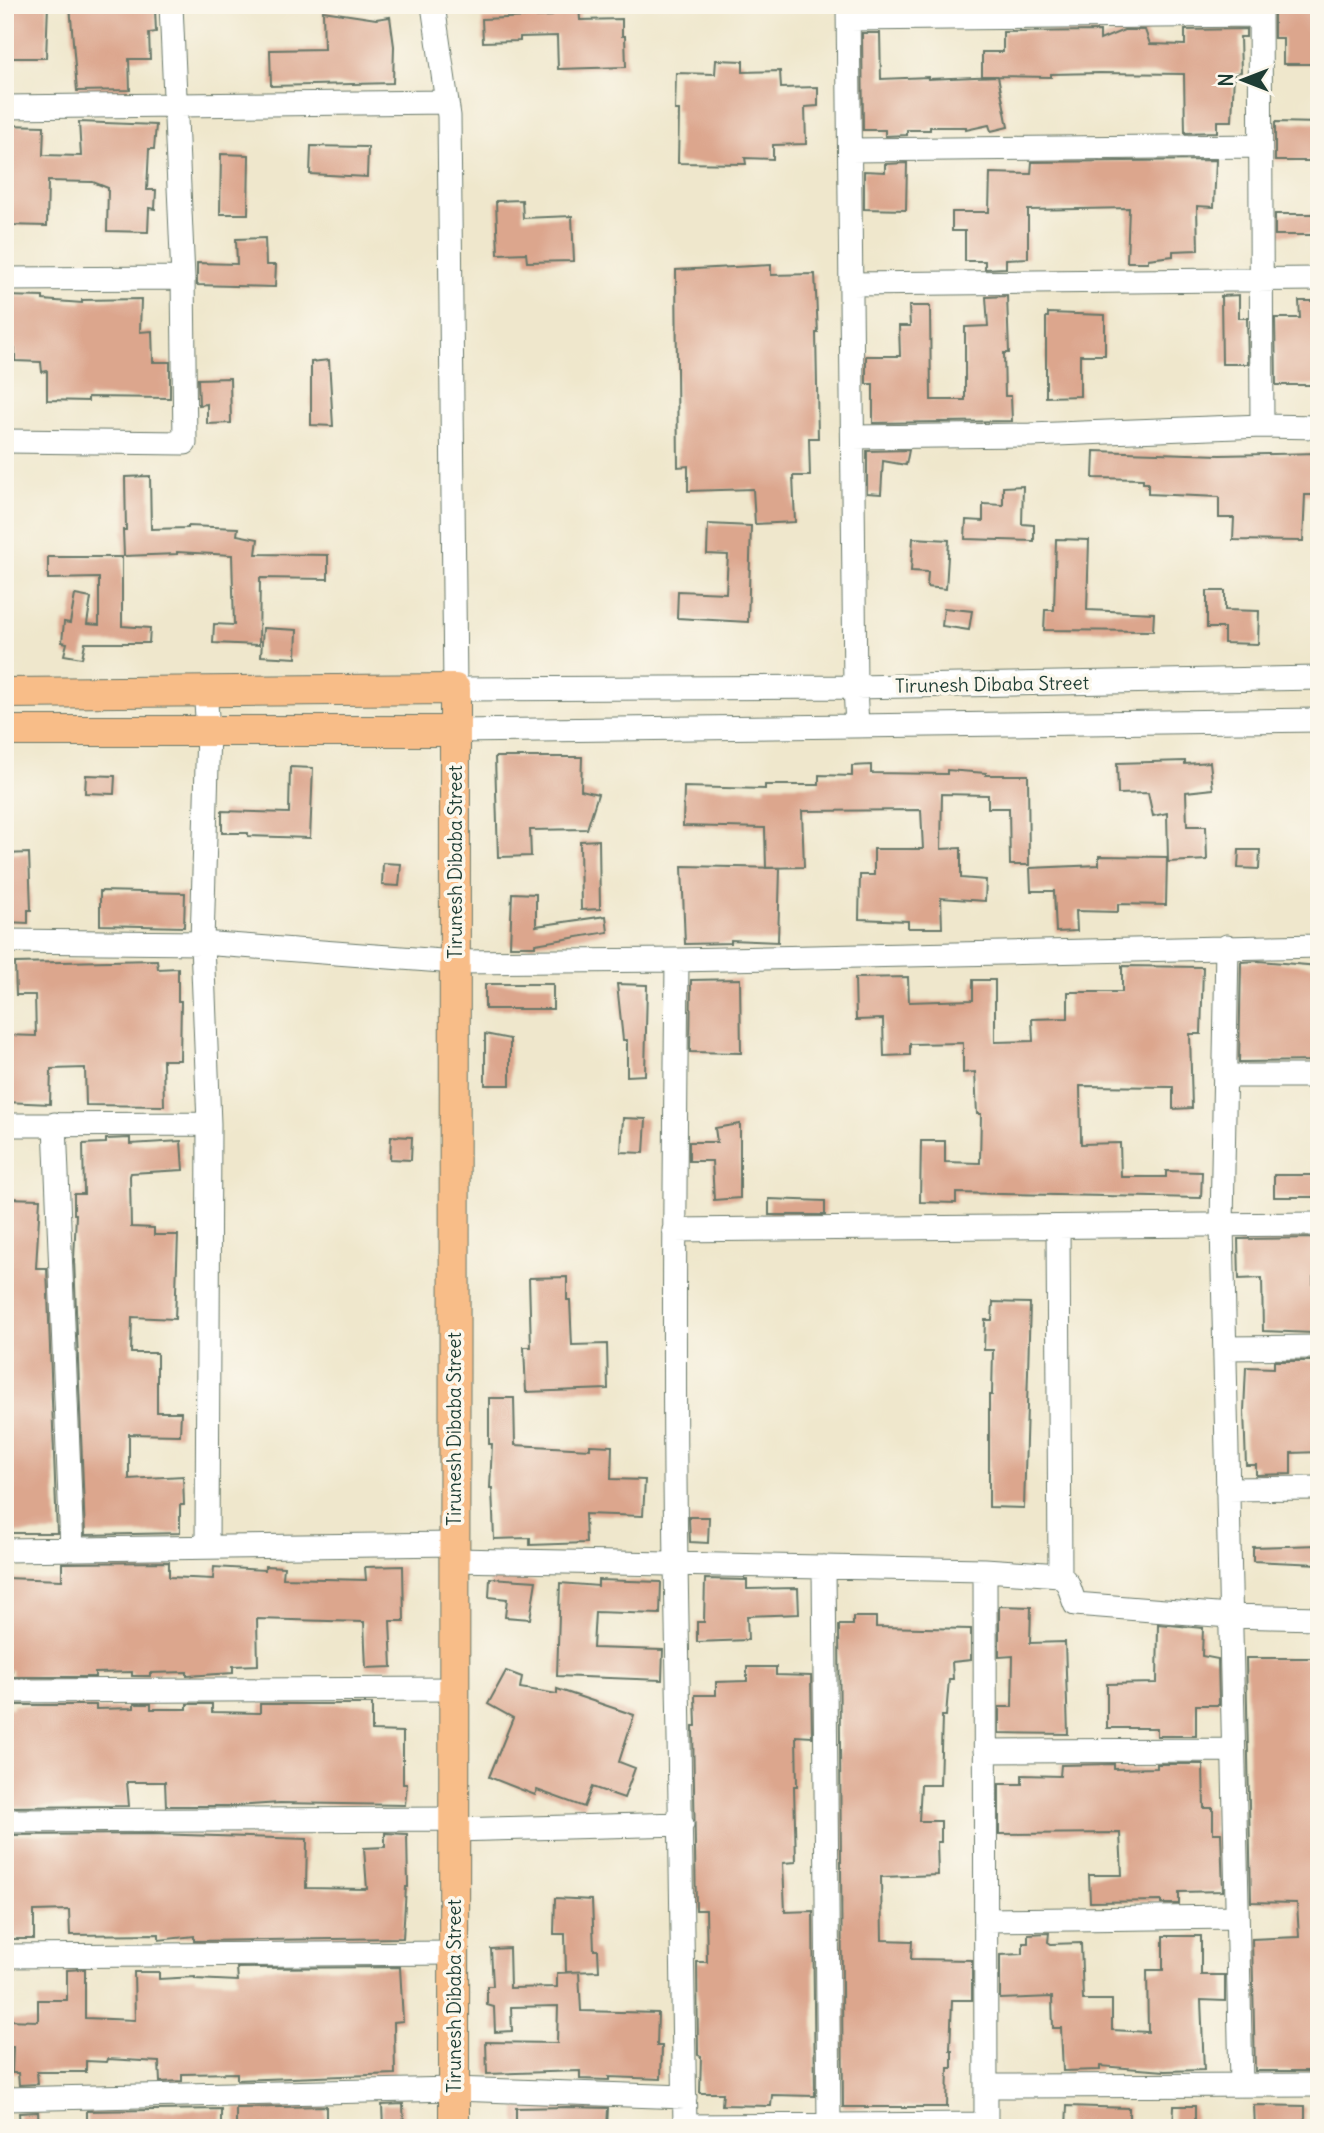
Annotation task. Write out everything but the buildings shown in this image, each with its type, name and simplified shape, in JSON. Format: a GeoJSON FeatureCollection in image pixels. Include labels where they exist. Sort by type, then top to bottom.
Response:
{"type":"FeatureCollection","features":[{"type":"Feature","properties":{"kind":"main road","name":"Tirunesh Dibaba Street"},"geometry":{"type":"LineString","coordinates":[[5,693],[455,689],[454,2128]]}},
{"type":"Feature","properties":{"kind":"main road","name":"Tirunesh Dibaba Street"},"geometry":{"type":"LineString","coordinates":[[5,731],[455,731]]}},
{"type":"Feature","properties":{"kind":"street"},"geometry":{"type":"LineString","coordinates":[[5,441],[185,443],[183,278],[172,5]]}},
{"type":"Feature","properties":{"kind":"street"},"geometry":{"type":"LineString","coordinates":[[433,5],[447,102],[455,689]]}},
{"type":"Feature","properties":{"kind":"street"},"geometry":{"type":"LineString","coordinates":[[858,726],[855,687],[848,12],[1260,10],[1262,426]]}},
{"type":"Feature","properties":{"kind":"street"},"geometry":{"type":"LineString","coordinates":[[5,107],[447,102]]}},
{"type":"Feature","properties":{"kind":"street"},"geometry":{"type":"LineString","coordinates":[[850,150],[1261,146]]}},
{"type":"Feature","properties":{"kind":"street"},"geometry":{"type":"LineString","coordinates":[[5,279],[183,278]]}},
{"type":"Feature","properties":{"kind":"street"},"geometry":{"type":"LineString","coordinates":[[851,284],[1319,279]]}},
{"type":"Feature","properties":{"kind":"street"},"geometry":{"type":"LineString","coordinates":[[853,437],[1031,435],[1262,426],[1319,427]]}},
{"type":"Feature","properties":{"kind":"street","name":"Tirunesh Dibaba Street"},"geometry":{"type":"LineString","coordinates":[[455,689],[855,687],[1319,678]]}},
{"type":"Feature","properties":{"kind":"street"},"geometry":{"type":"LineString","coordinates":[[205,690],[208,730],[202,943],[209,1124],[207,1547]]}},
{"type":"Feature","properties":{"kind":"street","name":"Tirunesh Dibaba Street"},"geometry":{"type":"LineString","coordinates":[[455,731],[1319,720]]}},
{"type":"Feature","properties":{"kind":"street"},"geometry":{"type":"LineString","coordinates":[[5,941],[202,943],[455,962],[677,960],[1319,946]]}},
{"type":"Feature","properties":{"kind":"street"},"geometry":{"type":"LineString","coordinates":[[1227,946],[1222,1225],[1241,2084]]}},
{"type":"Feature","properties":{"kind":"street"},"geometry":{"type":"LineString","coordinates":[[677,960],[674,1230],[676,1563],[685,2127],[829,2124],[986,2126],[985,1570]]}},
{"type":"Feature","properties":{"kind":"street"},"geometry":{"type":"LineString","coordinates":[[1224,1076],[1319,1076]]}},
{"type":"Feature","properties":{"kind":"street"},"geometry":{"type":"LineString","coordinates":[[55,1124],[72,1549]]}},
{"type":"Feature","properties":{"kind":"street"},"geometry":{"type":"LineString","coordinates":[[5,1125],[209,1124]]}},
{"type":"Feature","properties":{"kind":"street"},"geometry":{"type":"LineString","coordinates":[[674,1230],[1319,1224]]}},
{"type":"Feature","properties":{"kind":"street"},"geometry":{"type":"LineString","coordinates":[[1058,1228],[1060,1575],[1068,1584],[1075,1604],[1229,1616],[1319,1618]]}},
{"type":"Feature","properties":{"kind":"street"},"geometry":{"type":"LineString","coordinates":[[1225,1348],[1319,1347]]}},
{"type":"Feature","properties":{"kind":"street"},"geometry":{"type":"LineString","coordinates":[[1227,1489],[1319,1488]]}},
{"type":"Feature","properties":{"kind":"street"},"geometry":{"type":"LineString","coordinates":[[5,1550],[207,1547],[454,1552],[676,1563],[985,1570],[1060,1575]]}},
{"type":"Feature","properties":{"kind":"street"},"geometry":{"type":"LineString","coordinates":[[824,1567],[829,2124]]}},
{"type":"Feature","properties":{"kind":"street"},"geometry":{"type":"LineString","coordinates":[[5,1691],[454,1689]]}},
{"type":"Feature","properties":{"kind":"street"},"geometry":{"type":"LineString","coordinates":[[985,1751],[1233,1750]]}},
{"type":"Feature","properties":{"kind":"street"},"geometry":{"type":"LineString","coordinates":[[5,1821],[682,1824]]}},
{"type":"Feature","properties":{"kind":"street"},"geometry":{"type":"LineString","coordinates":[[986,1920],[1237,1917]]}},
{"type":"Feature","properties":{"kind":"street"},"geometry":{"type":"LineString","coordinates":[[5,1956],[454,1953]]}},
{"type":"Feature","properties":{"kind":"street"},"geometry":{"type":"LineString","coordinates":[[986,2086],[1319,2085]]}},
{"type":"Feature","properties":{"kind":"street"},"geometry":{"type":"LineString","coordinates":[[5,2099],[454,2089],[685,2097]]}}]}
